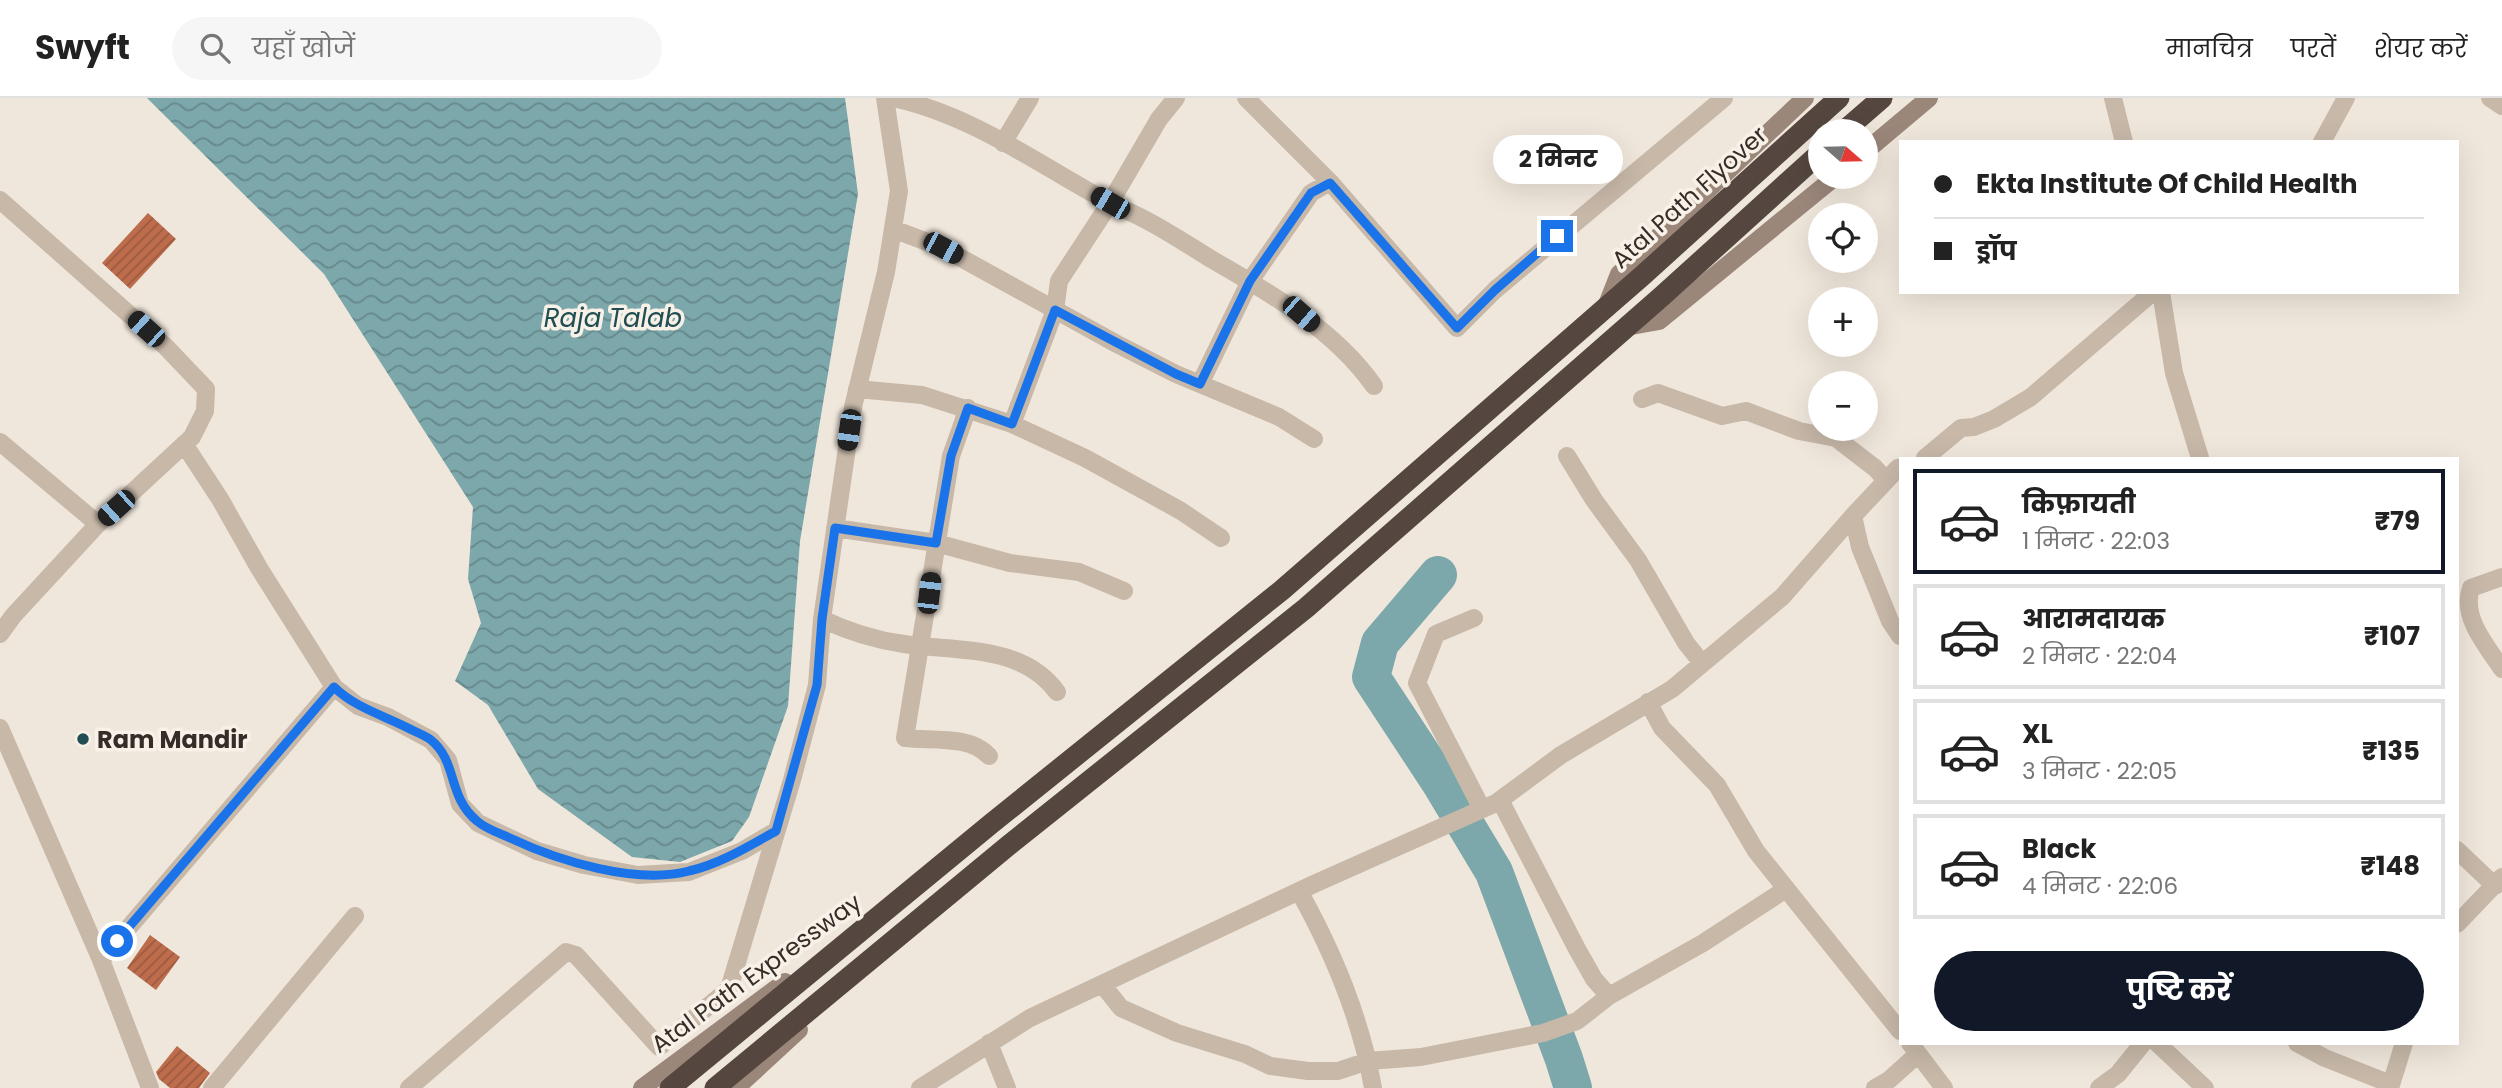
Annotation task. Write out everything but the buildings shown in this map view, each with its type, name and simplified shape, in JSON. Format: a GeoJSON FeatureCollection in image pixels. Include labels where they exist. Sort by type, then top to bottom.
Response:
{"type":"FeatureCollection","features":[{"type":"Feature","properties":{"kind":"highway","name":"Atal Path Flyover"},"geometry":{"type":"LineString","coordinates":[[670,1088],[1282,590],[1642,276],[1839,98]]}},
{"type":"Feature","properties":{"kind":"highway"},"geometry":{"type":"LineString","coordinates":[[1858,119],[1882,98]]}},
{"type":"Feature","properties":{"kind":"highway"},"geometry":{"type":"LineString","coordinates":[[715,1088],[1306,608],[1661,297],[1808,164]]}},
{"type":"Feature","properties":{"kind":"street"},"geometry":{"type":"LineString","coordinates":[[410,1088],[566,952],[576,955],[659,1047],[729,989],[817,685],[822,619],[857,389],[886,272],[899,191],[885,98]]}},
{"type":"Feature","properties":{"kind":"street"},"geometry":{"type":"LineString","coordinates":[[892,98],[913,102],[962,120],[1110,203],[1142,218],[1250,281],[1301,314],[1363,370],[1374,386]]}},
{"type":"Feature","properties":{"kind":"street"},"geometry":{"type":"LineString","coordinates":[[1003,143],[1030,98]]}},
{"type":"Feature","properties":{"kind":"street"},"geometry":{"type":"LineString","coordinates":[[1012,424],[1055,310],[1059,281],[1110,203],[1159,119],[1176,98]]}},
{"type":"Feature","properties":{"kind":"street"},"geometry":{"type":"LineString","coordinates":[[1246,98],[1330,183],[1457,328],[1495,290],[1701,104],[1724,98]]}},
{"type":"Feature","properties":{"kind":"street"},"geometry":{"type":"LineString","coordinates":[[1606,307],[1619,274],[1805,98]]}},
{"type":"Feature","properties":{"kind":"street"},"geometry":{"type":"LineString","coordinates":[[1878,141],[1928,98]]}},
{"type":"Feature","properties":{"kind":"street"},"geometry":{"type":"LineString","coordinates":[[2113,98],[2124,140]]}},
{"type":"Feature","properties":{"kind":"street"},"geometry":{"type":"LineString","coordinates":[[2323,140],[2346,98]]}},
{"type":"Feature","properties":{"kind":"street"},"geometry":{"type":"LineString","coordinates":[[2490,98],[2502,106]]}},
{"type":"Feature","properties":{"kind":"street"},"geometry":{"type":"LineString","coordinates":[[1200,384],[1250,281],[1311,193],[1330,183]]}},
{"type":"Feature","properties":{"kind":"street"},"geometry":{"type":"LineString","coordinates":[[1626,327],[1659,321],[1820,189]]}},
{"type":"Feature","properties":{"kind":"street"},"geometry":{"type":"LineString","coordinates":[[0,200],[166,347],[206,389],[205,411],[192,437],[98,524],[13,616],[0,634]]}},
{"type":"Feature","properties":{"kind":"street"},"geometry":{"type":"LineString","coordinates":[[893,229],[943,248],[1176,374],[1279,417],[1314,439]]}},
{"type":"Feature","properties":{"kind":"street"},"geometry":{"type":"LineString","coordinates":[[1926,457],[1961,428],[1974,427],[1994,419],[2031,397],[2151,294]]}},
{"type":"Feature","properties":{"kind":"street"},"geometry":{"type":"LineString","coordinates":[[2161,294],[2174,373],[2200,457]]}},
{"type":"Feature","properties":{"kind":"street"},"geometry":{"type":"LineString","coordinates":[[857,389],[922,395],[1012,424],[1086,458],[1181,510],[1221,538]]}},
{"type":"Feature","properties":{"kind":"street"},"geometry":{"type":"LineString","coordinates":[[920,1088],[1030,1018],[1500,800],[1561,755],[1672,689],[1782,597],[1893,474],[1875,468],[1836,438],[1799,431],[1746,411],[1722,416],[1658,393],[1642,399]]}},
{"type":"Feature","properties":{"kind":"street"},"geometry":{"type":"LineString","coordinates":[[968,408],[951,456],[905,738],[965,742],[981,748],[989,756]]}},
{"type":"Feature","properties":{"kind":"street"},"geometry":{"type":"LineString","coordinates":[[0,442],[98,524]]}},
{"type":"Feature","properties":{"kind":"street"},"geometry":{"type":"LineString","coordinates":[[184,444],[220,499],[258,568],[334,687],[358,706],[431,740],[448,760],[460,804],[478,823],[537,851],[584,865],[638,875],[689,872],[742,851],[776,831]]}},
{"type":"Feature","properties":{"kind":"street"},"geometry":{"type":"LineString","coordinates":[[1567,456],[1594,500],[1638,560],[1686,643],[1702,663]]}},
{"type":"Feature","properties":{"kind":"street"},"geometry":{"type":"LineString","coordinates":[[1853,516],[1860,547],[1890,621],[1899,634]]}},
{"type":"Feature","properties":{"kind":"street"},"geometry":{"type":"LineString","coordinates":[[835,528],[936,543],[1010,563],[1079,572],[1124,592]]}},
{"type":"Feature","properties":{"kind":"street"},"geometry":{"type":"LineString","coordinates":[[2502,577],[2470,587],[2467,599],[2474,627],[2502,669]]}},
{"type":"Feature","properties":{"kind":"street"},"geometry":{"type":"LineString","coordinates":[[1474,618],[1436,634],[1417,683],[1482,809]]}},
{"type":"Feature","properties":{"kind":"street"},"geometry":{"type":"LineString","coordinates":[[822,619],[851,633],[920,646],[980,651],[1022,662],[1046,677],[1058,692]]}},
{"type":"Feature","properties":{"kind":"street"},"geometry":{"type":"LineString","coordinates":[[101,960],[334,687]]}},
{"type":"Feature","properties":{"kind":"street"},"geometry":{"type":"LineString","coordinates":[[1648,702],[1662,728],[1717,785],[1756,851],[1899,1030]]}},
{"type":"Feature","properties":{"kind":"street"},"geometry":{"type":"LineString","coordinates":[[0,728],[101,960],[150,1088]]}},
{"type":"Feature","properties":{"kind":"street"},"geometry":{"type":"LineString","coordinates":[[1500,800],[1564,926],[1594,979],[1609,996]]}},
{"type":"Feature","properties":{"kind":"street"},"geometry":{"type":"LineString","coordinates":[[2459,852],[2498,882],[2459,922]]}},
{"type":"Feature","properties":{"kind":"street"},"geometry":{"type":"LineString","coordinates":[[1102,984],[1121,1008],[1177,1033],[1245,1054],[1270,1066],[1308,1071],[1338,1071],[1368,1061],[1421,1057],[1543,1032],[1577,1021],[1609,996],[1703,943],[1786,889]]}},
{"type":"Feature","properties":{"kind":"street"},"geometry":{"type":"LineString","coordinates":[[1299,891],[1313,915],[1346,992],[1368,1061],[1373,1088]]}},
{"type":"Feature","properties":{"kind":"street","name":"Atal Path Expressway"},"geometry":{"type":"LineString","coordinates":[[642,1088],[706,1038],[900,899]]}},
{"type":"Feature","properties":{"kind":"street"},"geometry":{"type":"LineString","coordinates":[[212,1088],[355,916]]}},
{"type":"Feature","properties":{"kind":"street"},"geometry":{"type":"LineString","coordinates":[[736,1088],[915,923]]}},
{"type":"Feature","properties":{"kind":"street"},"geometry":{"type":"LineString","coordinates":[[989,1043],[1007,1088]]}},
{"type":"Feature","properties":{"kind":"street"},"geometry":{"type":"LineString","coordinates":[[2099,1088],[2118,1074],[2141,1045]]}},
{"type":"Feature","properties":{"kind":"street"},"geometry":{"type":"LineString","coordinates":[[2159,1045],[2205,1088]]}},
{"type":"Feature","properties":{"kind":"street"},"geometry":{"type":"LineString","coordinates":[[2301,1045],[2391,1086],[2403,1045]]}},
{"type":"Feature","properties":{"kind":"street"},"geometry":{"type":"LineString","coordinates":[[1875,1088],[1889,1080],[1914,1049],[1944,1088]]}},
{"type":"Feature","properties":{"kind":"water","name":"Raja Talab"},"geometry":{"type":"Polygon","coordinates":[[[147,98],[845,98],[858,194],[800,541],[788,706],[749,817],[732,841],[680,862],[632,857],[538,789],[488,705],[455,681],[481,623],[468,579],[473,507],[324,274],[147,98]]]}},
{"type":"Feature","properties":{"kind":"waterway"},"geometry":{"type":"LineString","coordinates":[[1438,575],[1380,643],[1371,677],[1440,782],[1494,872],[1573,1088]]}},
{"type":"Feature","properties":{"kind":"place","name":"Ram Mandir"},"geometry":{"type":"Point","coordinates":[83,739]}},
{"type":"Feature","properties":{"kind":"route"},"geometry":{"type":"LineString","coordinates":[[117,941],[334,687],[358,706],[431,740],[448,760],[460,804],[478,823],[537,851],[584,865],[638,875],[689,872],[742,851],[776,831],[792,779],[817,685],[822,619],[835,528],[936,543],[951,456],[968,408],[1012,424],[1055,310],[1116,344],[1200,384],[1250,281],[1311,193],[1330,183],[1457,328],[1495,290],[1557,236]]}}]}
